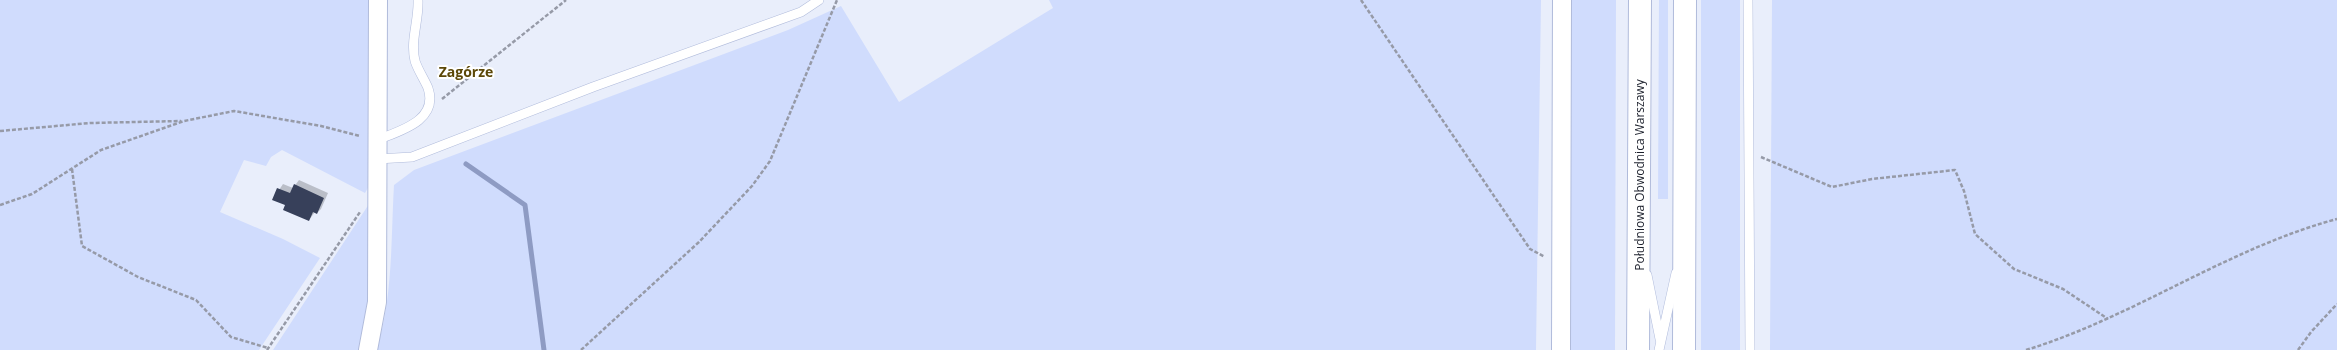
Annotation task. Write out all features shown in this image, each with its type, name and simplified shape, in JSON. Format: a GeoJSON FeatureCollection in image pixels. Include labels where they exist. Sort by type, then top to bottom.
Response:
{"type":"FeatureCollection","features":[{"type":"Feature","properties":{"kind":"highway","name":"Południowa Obwodnica Warszawy"},"geometry":{"type":"LineString","coordinates":[[1638,350],[1640,0]]}},
{"type":"Feature","properties":{"kind":"highway"},"geometry":{"type":"LineString","coordinates":[[1684,350],[1686,0]]}},
{"type":"Feature","properties":{"kind":"street"},"geometry":{"type":"LineString","coordinates":[[368,350],[377,302],[378,0]]}},
{"type":"Feature","properties":{"kind":"street"},"geometry":{"type":"LineString","coordinates":[[1561,350],[1560,266],[1562,0]]}},
{"type":"Feature","properties":{"kind":"lane"},"geometry":{"type":"LineString","coordinates":[[377,140],[419,122],[428,111],[430,99],[428,89],[415,61],[413,42],[418,0]]}},
{"type":"Feature","properties":{"kind":"lane"},"geometry":{"type":"LineString","coordinates":[[377,159],[412,157],[594,87],[801,12],[819,0]]}},
{"type":"Feature","properties":{"kind":"lane"},"geometry":{"type":"LineString","coordinates":[[1748,0],[1750,350]]}},
{"type":"Feature","properties":{"kind":"lane"},"geometry":{"type":"LineString","coordinates":[[1661,347],[1684,233]]}},
{"type":"Feature","properties":{"kind":"lane"},"geometry":{"type":"LineString","coordinates":[[1639,234],[1661,347]]}},
{"type":"Feature","properties":{"kind":"path"},"geometry":{"type":"LineString","coordinates":[[428,111],[566,0]]}},
{"type":"Feature","properties":{"kind":"path"},"geometry":{"type":"LineString","coordinates":[[581,350],[699,242],[752,186],[770,160],[837,0]]}},
{"type":"Feature","properties":{"kind":"path"},"geometry":{"type":"LineString","coordinates":[[1361,0],[1530,249],[1560,266]]}},
{"type":"Feature","properties":{"kind":"path"},"geometry":{"type":"LineString","coordinates":[[0,205],[32,194],[102,150],[184,121],[234,111],[321,126],[377,140]]}},
{"type":"Feature","properties":{"kind":"path"},"geometry":{"type":"LineString","coordinates":[[0,131],[90,123],[184,121]]}},
{"type":"Feature","properties":{"kind":"path"},"geometry":{"type":"LineString","coordinates":[[1750,152],[1832,187],[1872,180],[1955,170],[1964,191],[1975,234],[2014,270],[2063,289],[2108,319]]}},
{"type":"Feature","properties":{"kind":"path"},"geometry":{"type":"LineString","coordinates":[[72,169],[82,246],[138,277],[196,300],[231,337],[267,349],[377,187]]}},
{"type":"Feature","properties":{"kind":"path"},"geometry":{"type":"LineString","coordinates":[[2026,350],[2108,319],[2183,282],[2304,228],[2337,219]]}},
{"type":"Feature","properties":{"kind":"path"},"geometry":{"type":"LineString","coordinates":[[2298,350],[2311,332],[2337,304]]}},
{"type":"Feature","properties":{"kind":"shaded area"},"geometry":{"type":"Polygon","coordinates":[[[0,0],[370,0],[369,186],[365,193],[282,150],[271,157],[266,166],[244,160],[220,212],[283,239],[320,258],[259,350],[0,350],[0,0]]]}},
{"type":"Feature","properties":{"kind":"shaded area"},"geometry":{"type":"Polygon","coordinates":[[[1049,0],[1541,0],[1536,350],[376,350],[386,311],[390,269],[394,185],[414,170],[788,30],[841,6],[899,102],[1053,8],[1049,0]]]}},
{"type":"Feature","properties":{"kind":"shaded area"},"geometry":{"type":"Polygon","coordinates":[[[1570,0],[1616,0],[1615,350],[1567,350],[1570,0]]]}},
{"type":"Feature","properties":{"kind":"shaded area"},"geometry":{"type":"Polygon","coordinates":[[[1659,0],[1668,0],[1668,199],[1658,199],[1659,0]]]}},
{"type":"Feature","properties":{"kind":"shaded area"},"geometry":{"type":"Polygon","coordinates":[[[1701,0],[1740,0],[1740,350],[1701,350],[1701,0]]]}},
{"type":"Feature","properties":{"kind":"shaded area"},"geometry":{"type":"Polygon","coordinates":[[[1772,0],[2337,0],[2337,350],[1770,350],[1772,0]]]}},
{"type":"Feature","properties":{"kind":"shaded area"},"geometry":{"type":"Polygon","coordinates":[[[371,201],[367,309],[360,350],[273,350],[371,201]]]}},
{"type":"Feature","properties":{"kind":"building"},"geometry":{"type":"Polygon","coordinates":[[[294,184],[324,198],[317,214],[313,212],[309,221],[283,210],[285,205],[272,200],[277,188],[290,193],[294,184]]]}},
{"type":"Feature","properties":{"kind":"waterway"},"geometry":{"type":"LineString","coordinates":[[466,164],[525,205],[544,350]]}},
{"type":"Feature","properties":{"kind":"district","name":"Zagórze"},"geometry":{"type":"Point","coordinates":[466,71]}}]}
